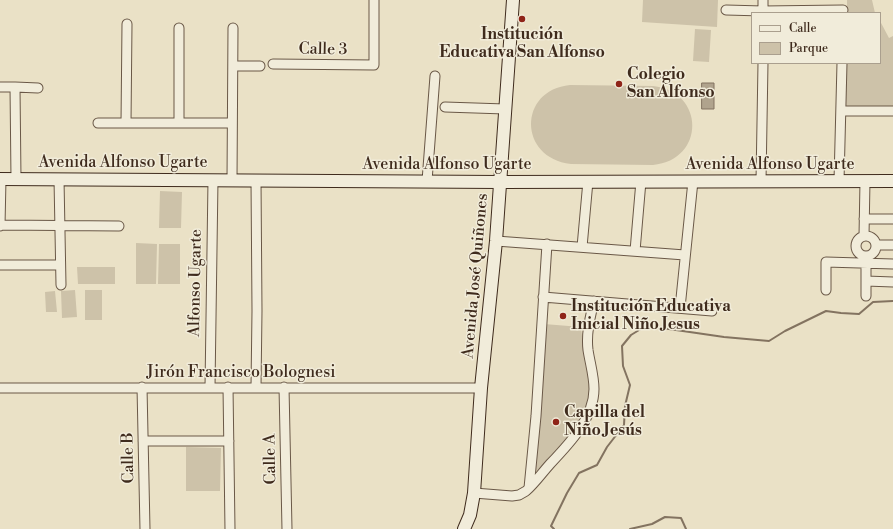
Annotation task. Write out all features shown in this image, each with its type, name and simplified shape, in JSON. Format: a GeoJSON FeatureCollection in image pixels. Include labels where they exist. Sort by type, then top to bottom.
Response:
{"type":"FeatureCollection","features":[{"type":"Feature","properties":{"kind":"street","name":"Calle 3"},"geometry":{"type":"LineString","coordinates":[[273,64],[374,66],[374,0]]}},
{"type":"Feature","properties":{"kind":"street","name":"Avenida José Quiñones"},"geometry":{"type":"LineString","coordinates":[[464,529],[470,515],[474,493],[481,388],[496,240],[513,0]]}},
{"type":"Feature","properties":{"kind":"street"},"geometry":{"type":"LineString","coordinates":[[763,0],[763,12]]}},
{"type":"Feature","properties":{"kind":"street"},"geometry":{"type":"LineString","coordinates":[[726,10],[763,12],[843,12],[843,0]]}},
{"type":"Feature","properties":{"kind":"street"},"geometry":{"type":"LineString","coordinates":[[126,123],[127,24]]}},
{"type":"Feature","properties":{"kind":"street"},"geometry":{"type":"LineString","coordinates":[[179,123],[180,28]]}},
{"type":"Feature","properties":{"kind":"street"},"geometry":{"type":"LineString","coordinates":[[232,180],[233,28]]}},
{"type":"Feature","properties":{"kind":"street"},"geometry":{"type":"LineString","coordinates":[[761,181],[763,64]]}},
{"type":"Feature","properties":{"kind":"street"},"geometry":{"type":"LineString","coordinates":[[839,181],[842,64]]}},
{"type":"Feature","properties":{"kind":"street"},"geometry":{"type":"LineString","coordinates":[[232,66],[260,66]]}},
{"type":"Feature","properties":{"kind":"street"},"geometry":{"type":"LineString","coordinates":[[427,181],[435,76]]}},
{"type":"Feature","properties":{"kind":"street"},"geometry":{"type":"LineString","coordinates":[[0,87],[38,88]]}},
{"type":"Feature","properties":{"kind":"street"},"geometry":{"type":"LineString","coordinates":[[16,87],[16,179]]}},
{"type":"Feature","properties":{"kind":"street"},"geometry":{"type":"LineString","coordinates":[[445,107],[505,109]]}},
{"type":"Feature","properties":{"kind":"street"},"geometry":{"type":"LineString","coordinates":[[841,111],[893,111]]}},
{"type":"Feature","properties":{"kind":"street"},"geometry":{"type":"LineString","coordinates":[[98,123],[232,123]]}},
{"type":"Feature","properties":{"kind":"street"},"geometry":{"type":"LineString","coordinates":[[1,179],[0,226],[120,226]]}},
{"type":"Feature","properties":{"kind":"street","name":"Avenida Alfonso Ugarte"},"geometry":{"type":"LineString","coordinates":[[1,179],[500,182],[893,181]]}},
{"type":"Feature","properties":{"kind":"street"},"geometry":{"type":"LineString","coordinates":[[59,179],[61,285]]}},
{"type":"Feature","properties":{"kind":"street","name":"Alfonso Ugarte"},"geometry":{"type":"LineString","coordinates":[[210,387],[213,180]]}},
{"type":"Feature","properties":{"kind":"street"},"geometry":{"type":"LineString","coordinates":[[256,180],[256,387]]}},
{"type":"Feature","properties":{"kind":"street"},"geometry":{"type":"LineString","coordinates":[[635,251],[641,181]]}},
{"type":"Feature","properties":{"kind":"street"},"geometry":{"type":"LineString","coordinates":[[680,308],[693,181]]}},
{"type":"Feature","properties":{"kind":"street"},"geometry":{"type":"LineString","coordinates":[[864,236],[865,181]]}},
{"type":"Feature","properties":{"kind":"street"},"geometry":{"type":"LineString","coordinates":[[582,247],[588,182]]}},
{"type":"Feature","properties":{"kind":"street"},"geometry":{"type":"LineString","coordinates":[[864,219],[893,219]]}},
{"type":"Feature","properties":{"kind":"street"},"geometry":{"type":"LineString","coordinates":[[866,259],[856,248],[858,239],[864,236],[868,236],[873,239],[876,245],[874,251],[866,259],[866,296]]}},
{"type":"Feature","properties":{"kind":"street"},"geometry":{"type":"LineString","coordinates":[[496,240],[685,255]]}},
{"type":"Feature","properties":{"kind":"street"},"geometry":{"type":"LineString","coordinates":[[529,488],[536,416],[547,244]]}},
{"type":"Feature","properties":{"kind":"street"},"geometry":{"type":"LineString","coordinates":[[876,245],[893,245]]}},
{"type":"Feature","properties":{"kind":"street"},"geometry":{"type":"LineString","coordinates":[[826,290],[826,262],[866,259],[893,264]]}},
{"type":"Feature","properties":{"kind":"street"},"geometry":{"type":"LineString","coordinates":[[0,265],[60,265]]}},
{"type":"Feature","properties":{"kind":"street"},"geometry":{"type":"LineString","coordinates":[[866,281],[893,282]]}},
{"type":"Feature","properties":{"kind":"street"},"geometry":{"type":"LineString","coordinates":[[543,297],[712,311]]}},
{"type":"Feature","properties":{"kind":"street"},"geometry":{"type":"LineString","coordinates":[[474,493],[512,496],[519,495],[529,488],[573,439],[587,415],[593,401],[594,380],[588,350],[588,328],[594,302]]}},
{"type":"Feature","properties":{"kind":"street"},"geometry":{"type":"LineString","coordinates":[[228,387],[230,529]]}},
{"type":"Feature","properties":{"kind":"street","name":"Calle A"},"geometry":{"type":"LineString","coordinates":[[284,387],[287,529]]}},
{"type":"Feature","properties":{"kind":"street","name":"Jirón Francisco Bolognesi"},"geometry":{"type":"LineString","coordinates":[[0,388],[481,388]]}},
{"type":"Feature","properties":{"kind":"street","name":"Calle B"},"geometry":{"type":"LineString","coordinates":[[142,388],[145,529]]}},
{"type":"Feature","properties":{"kind":"street"},"geometry":{"type":"LineString","coordinates":[[143,441],[228,441]]}},
{"type":"Feature","properties":{"kind":"green space"},"geometry":{"type":"Polygon","coordinates":[[[643,0],[718,0],[717,27],[642,22],[643,0]]]}},
{"type":"Feature","properties":{"kind":"green space"},"geometry":{"type":"Polygon","coordinates":[[[847,0],[872,0],[875,12],[847,12],[847,0]]]}},
{"type":"Feature","properties":{"kind":"green space"},"geometry":{"type":"Polygon","coordinates":[[[881,23],[889,38],[893,36],[893,107],[846,107],[846,64],[881,64],[881,23]]]}},
{"type":"Feature","properties":{"kind":"green space"},"geometry":{"type":"Polygon","coordinates":[[[695,29],[711,30],[709,62],[693,61],[695,29]]]}},
{"type":"Feature","properties":{"kind":"green space"},"geometry":{"type":"Polygon","coordinates":[[[570,85],[653,86],[670,91],[682,100],[690,112],[692,126],[690,139],[683,151],[670,160],[653,165],[571,164],[554,159],[541,150],[534,138],[531,124],[533,111],[541,99],[553,90],[570,85]]]}},
{"type":"Feature","properties":{"kind":"green space"},"geometry":{"type":"Polygon","coordinates":[[[160,191],[182,192],[181,228],[159,228],[160,191]]]}},
{"type":"Feature","properties":{"kind":"green space"},"geometry":{"type":"Polygon","coordinates":[[[136,243],[157,244],[156,284],[136,284],[136,243]]]}},
{"type":"Feature","properties":{"kind":"green space"},"geometry":{"type":"Polygon","coordinates":[[[159,244],[180,244],[180,284],[158,284],[159,244]]]}},
{"type":"Feature","properties":{"kind":"green space"},"geometry":{"type":"Polygon","coordinates":[[[77,267],[115,267],[115,284],[78,284],[77,267]]]}},
{"type":"Feature","properties":{"kind":"green space"},"geometry":{"type":"Polygon","coordinates":[[[75,290],[77,317],[62,318],[61,291],[75,290]]]}},
{"type":"Feature","properties":{"kind":"green space"},"geometry":{"type":"Polygon","coordinates":[[[85,290],[102,290],[102,320],[85,320],[85,290]]]}},
{"type":"Feature","properties":{"kind":"green space"},"geometry":{"type":"Polygon","coordinates":[[[55,291],[57,312],[46,312],[45,292],[55,291]]]}},
{"type":"Feature","properties":{"kind":"green space"},"geometry":{"type":"Polygon","coordinates":[[[544,324],[581,327],[585,363],[590,385],[590,397],[584,415],[566,443],[539,471],[536,471],[533,467],[544,324]]]}},
{"type":"Feature","properties":{"kind":"green space"},"geometry":{"type":"Polygon","coordinates":[[[186,447],[221,448],[220,491],[186,491],[186,447]]]}},
{"type":"Feature","properties":{"kind":"shaded area"},"geometry":{"type":"Polygon","coordinates":[[[702,83],[714,83],[714,109],[702,109],[702,83]]]}},
{"type":"Feature","properties":{"kind":"waterway"},"geometry":{"type":"LineString","coordinates":[[554,529],[551,526],[567,493],[579,473],[597,465],[607,447],[624,425],[625,406],[630,385],[623,366],[622,346],[631,335],[644,327],[769,341],[785,331],[826,311],[859,314],[873,302],[893,301]]}},
{"type":"Feature","properties":{"kind":"waterway"},"geometry":{"type":"LineString","coordinates":[[630,529],[652,524],[665,517],[681,518],[686,529]]}},
{"type":"Feature","properties":{"kind":"place","name":"Institución Educativa San Alfonso"},"geometry":{"type":"Point","coordinates":[522,19]}},
{"type":"Feature","properties":{"kind":"place","name":"Colegio San Alfonso"},"geometry":{"type":"Point","coordinates":[619,84]}},
{"type":"Feature","properties":{"kind":"place","name":"Institución Educativa Inicial Niño Jesus"},"geometry":{"type":"Point","coordinates":[563,316]}},
{"type":"Feature","properties":{"kind":"place","name":"Capilla del Niño Jesús"},"geometry":{"type":"Point","coordinates":[556,422]}}]}
